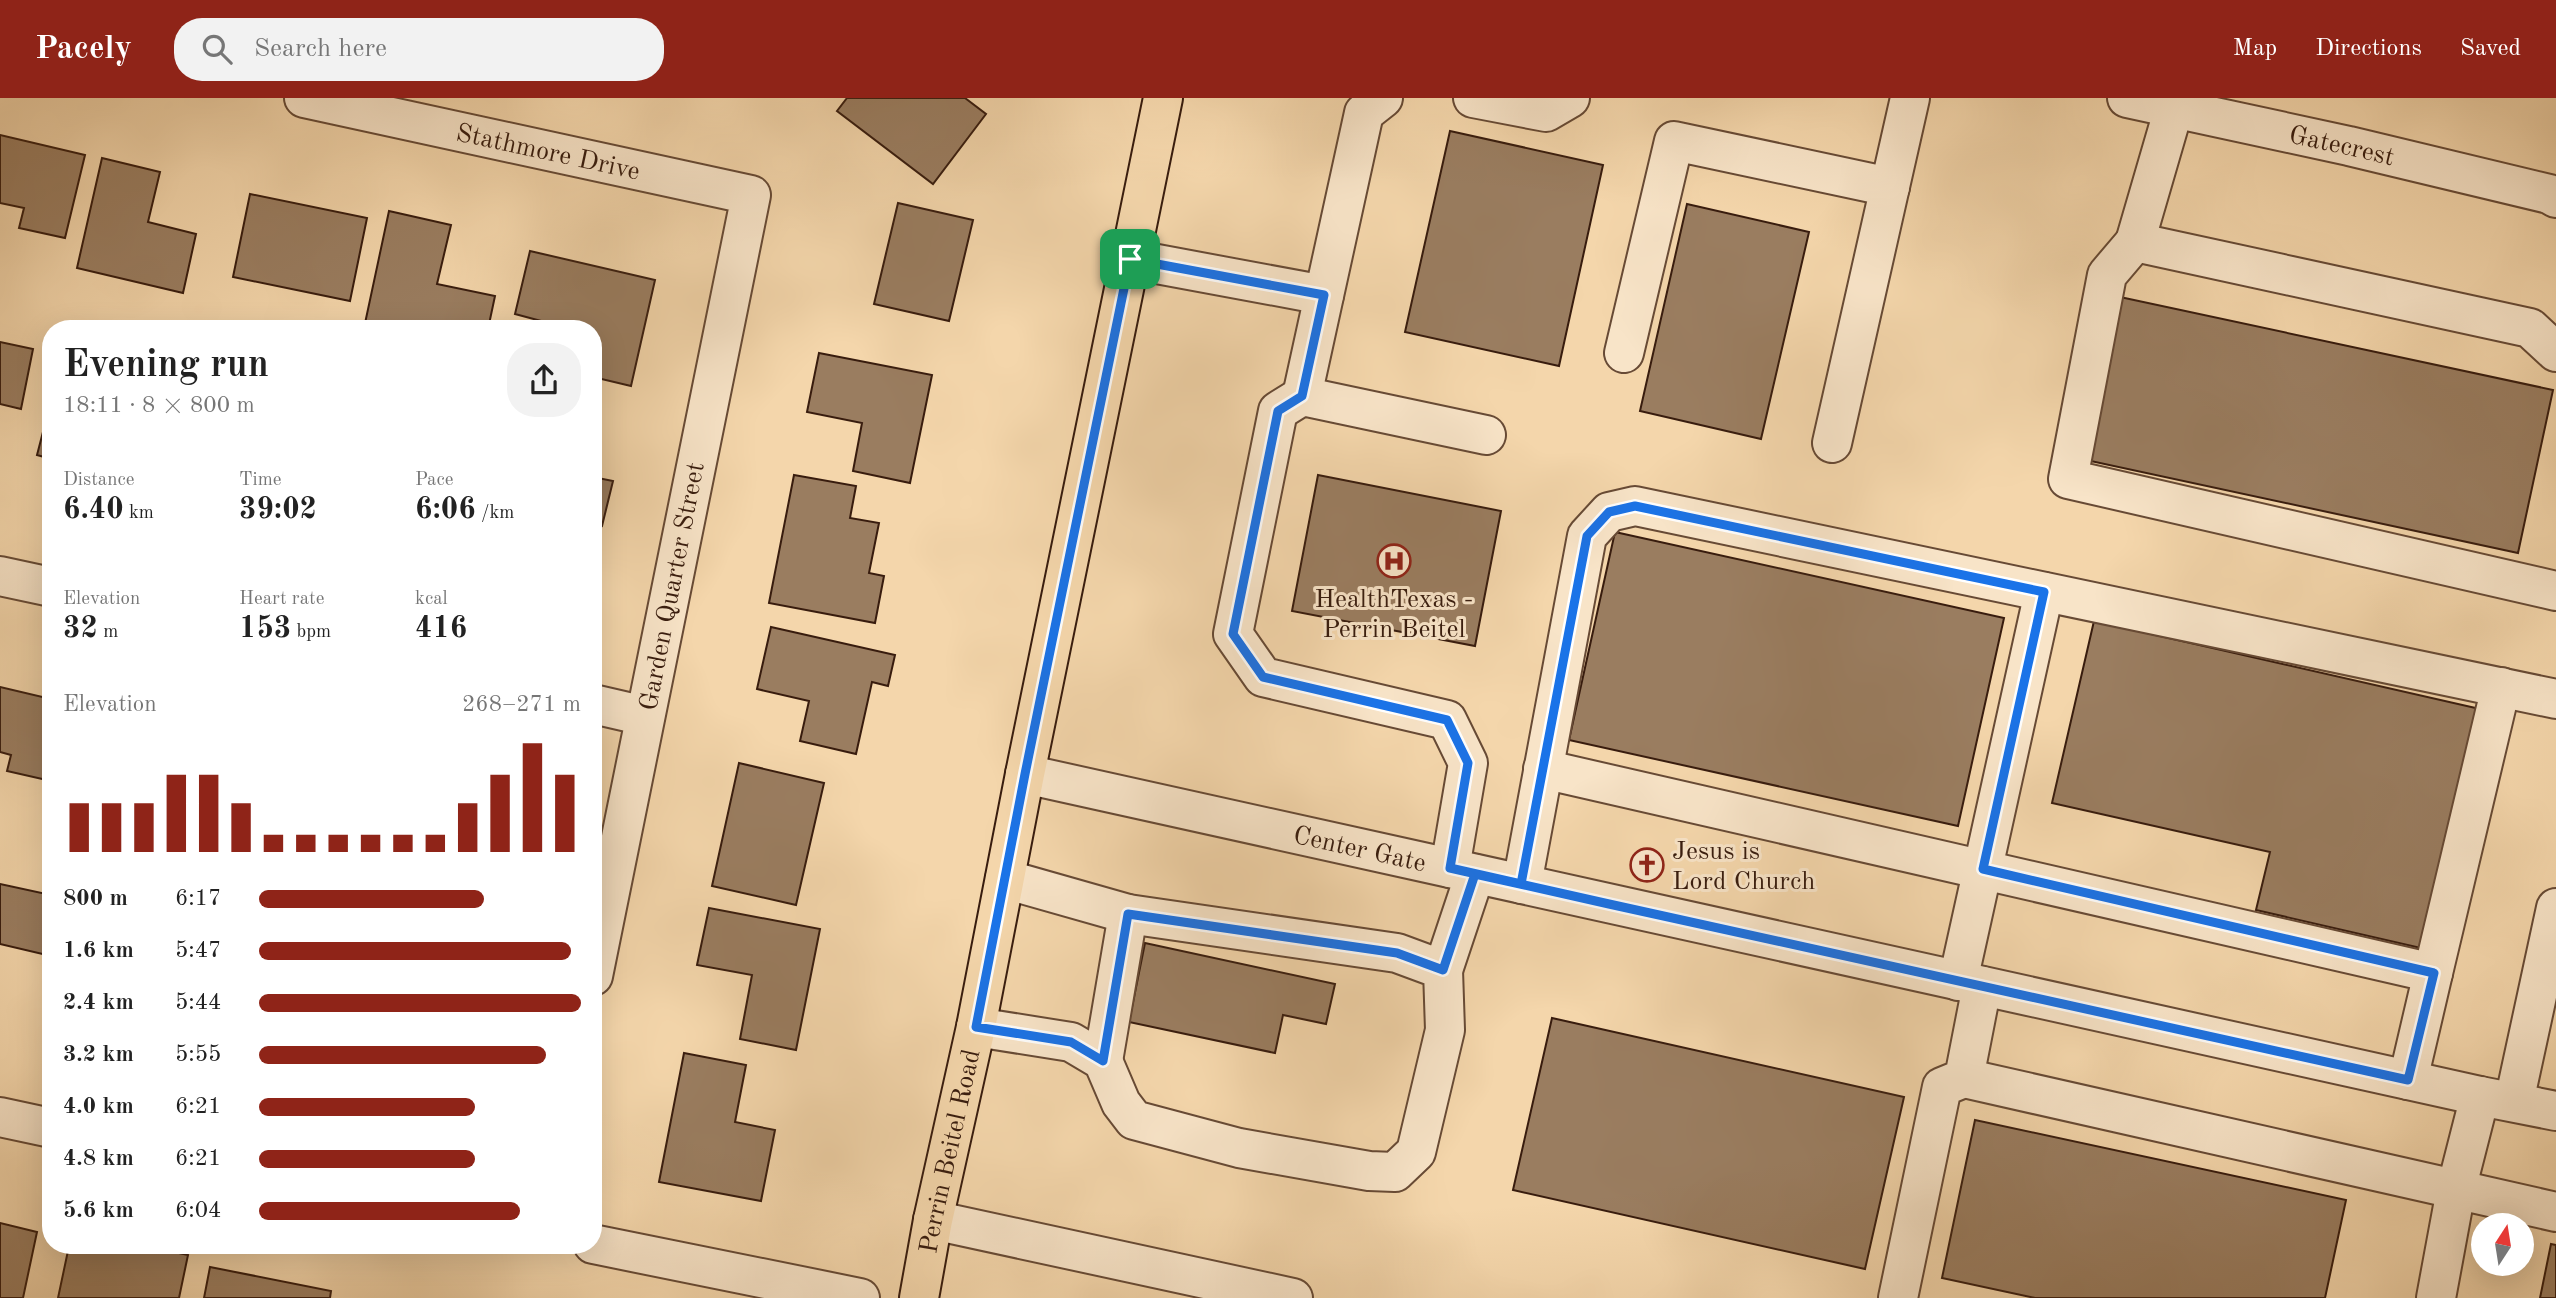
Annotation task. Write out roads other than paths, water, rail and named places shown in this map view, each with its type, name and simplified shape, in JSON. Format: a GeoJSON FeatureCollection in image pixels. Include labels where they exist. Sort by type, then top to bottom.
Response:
{"type":"FeatureCollection","features":[{"type":"Feature","properties":{"kind":"main road","name":"Perrin Beitel Road"},"geometry":{"type":"LineString","coordinates":[[919,1298],[1163,98]]}},
{"type":"Feature","properties":{"kind":"street","name":"Stathmore Drive"},"geometry":{"type":"LineString","coordinates":[[304,98],[751,195]]}},
{"type":"Feature","properties":{"kind":"street"},"geometry":{"type":"LineString","coordinates":[[1302,396],[1364,113],[1383,98]]}},
{"type":"Feature","properties":{"kind":"street"},"geometry":{"type":"LineString","coordinates":[[1473,98],[1546,112],[1570,98]]}},
{"type":"Feature","properties":{"kind":"street"},"geometry":{"type":"LineString","coordinates":[[1832,443],[1910,98]]}},
{"type":"Feature","properties":{"kind":"street","name":"Gatecrest"},"geometry":{"type":"LineString","coordinates":[[2127,98],[2174,108],[2233,109],[2556,198]]}},
{"type":"Feature","properties":{"kind":"street"},"geometry":{"type":"LineString","coordinates":[[2174,108],[2135,242],[2107,275],[2068,479],[2556,591]]}},
{"type":"Feature","properties":{"kind":"street"},"geometry":{"type":"LineString","coordinates":[[1624,353],[1674,141],[1890,187]]}},
{"type":"Feature","properties":{"kind":"street","name":"Garden Quarter Street"},"geometry":{"type":"LineString","coordinates":[[602,931],[751,195]]}},
{"type":"Feature","properties":{"kind":"street"},"geometry":{"type":"LineString","coordinates":[[2135,242],[2530,328],[2556,352]]}},
{"type":"Feature","properties":{"kind":"street"},"geometry":{"type":"LineString","coordinates":[[1130,259],[1324,295]]}},
{"type":"Feature","properties":{"kind":"street"},"geometry":{"type":"LineString","coordinates":[[1128,914],[1103,1061],[1121,1103],[1135,1120],[1239,1148],[1370,1171],[1395,1171],[1416,1152],[1445,1030],[1443,970],[1462,871],[1468,763],[1447,720],[1263,677],[1233,634],[1278,411],[1302,396],[1486,435]]}},
{"type":"Feature","properties":{"kind":"street"},"geometry":{"type":"LineString","coordinates":[[1521,884],[1587,536],[1609,512],[1635,506],[2556,699]]}},
{"type":"Feature","properties":{"kind":"street"},"geometry":{"type":"LineString","coordinates":[[0,576],[42,585]]}},
{"type":"Feature","properties":{"kind":"street"},"geometry":{"type":"LineString","coordinates":[[1898,1298],[1953,1083],[1970,983],[1983,869],[2044,592]]}},
{"type":"Feature","properties":{"kind":"street"},"geometry":{"type":"LineString","coordinates":[[2408,1080],[2501,687]]}},
{"type":"Feature","properties":{"kind":"street"},"geometry":{"type":"LineString","coordinates":[[602,706],[645,716]]}},
{"type":"Feature","properties":{"kind":"street"},"geometry":{"type":"LineString","coordinates":[[1543,769],[2434,973]]}},
{"type":"Feature","properties":{"kind":"street","name":"Center Gate"},"geometry":{"type":"LineString","coordinates":[[1025,774],[2556,1111]]}},
{"type":"Feature","properties":{"kind":"street"},"geometry":{"type":"LineString","coordinates":[[1005,879],[1128,914],[1397,953],[1443,970]]}},
{"type":"Feature","properties":{"kind":"street"},"geometry":{"type":"LineString","coordinates":[[2436,1298],[2456,1190],[2497,1099],[2556,908]]}},
{"type":"Feature","properties":{"kind":"street"},"geometry":{"type":"LineString","coordinates":[[976,1027],[1071,1042],[1103,1061]]}},
{"type":"Feature","properties":{"kind":"street"},"geometry":{"type":"LineString","coordinates":[[1953,1083],[2556,1212]]}},
{"type":"Feature","properties":{"kind":"street"},"geometry":{"type":"LineString","coordinates":[[0,1117],[42,1126]]}},
{"type":"Feature","properties":{"kind":"street"},"geometry":{"type":"LineString","coordinates":[[933,1220],[1293,1298]]}},
{"type":"Feature","properties":{"kind":"street"},"geometry":{"type":"LineString","coordinates":[[602,1246],[860,1298]]}},
{"type":"Feature","properties":{"kind":"place","name":"HealthTexas - Perrin Beitel"},"geometry":{"type":"Point","coordinates":[1394,561]}},
{"type":"Feature","properties":{"kind":"place","name":"Jesus is Lord Church"},"geometry":{"type":"Point","coordinates":[1647,865]}}]}
